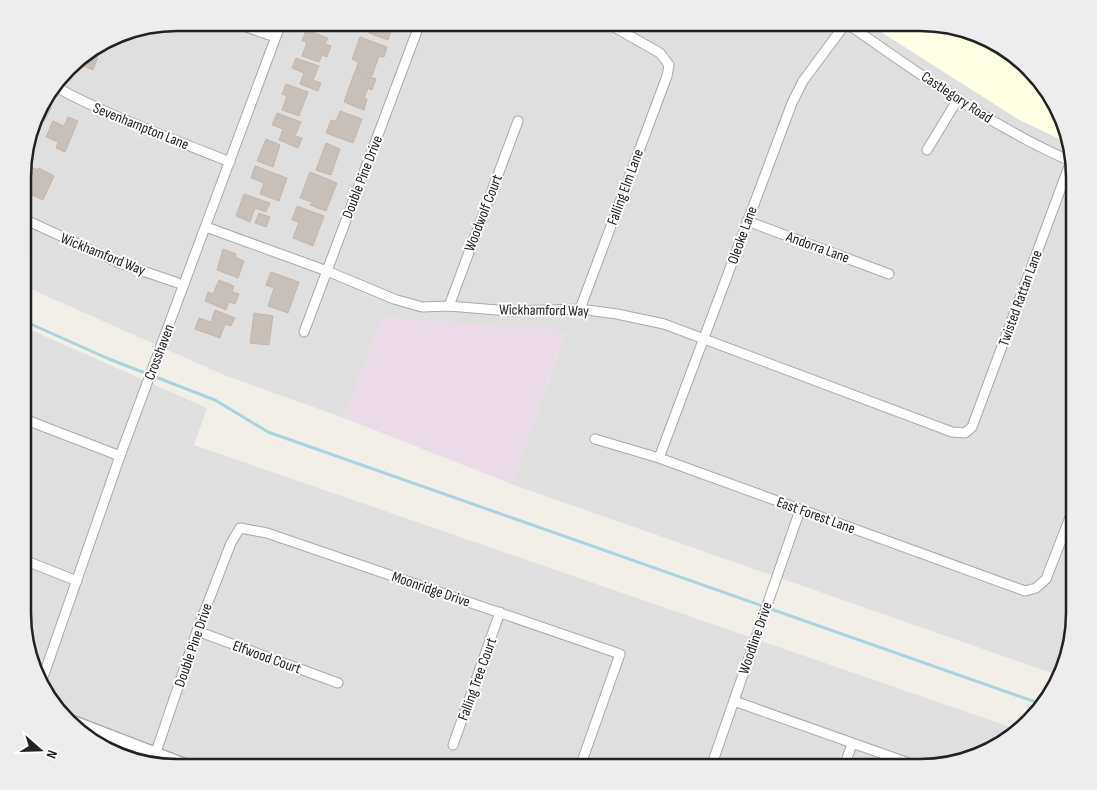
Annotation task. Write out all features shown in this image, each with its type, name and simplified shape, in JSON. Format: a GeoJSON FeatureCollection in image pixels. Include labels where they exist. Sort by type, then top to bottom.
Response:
{"type":"FeatureCollection","features":[{"type":"Feature","properties":{"kind":"street"},"geometry":{"type":"LineString","coordinates":[[259,31],[275,37]]}},
{"type":"Feature","properties":{"kind":"street","name":"Crosshaven"},"geometry":{"type":"LineString","coordinates":[[44,673],[120,456],[277,31]]}},
{"type":"Feature","properties":{"kind":"street","name":"Double Pine Drive"},"geometry":{"type":"LineString","coordinates":[[304,332],[417,31]]}},
{"type":"Feature","properties":{"kind":"street","name":"Falling Elm Lane"},"geometry":{"type":"LineString","coordinates":[[580,309],[667,76],[669,65],[660,53],[622,32]]}},
{"type":"Feature","properties":{"kind":"street","name":"Oleoke Lane"},"geometry":{"type":"LineString","coordinates":[[659,458],[792,103],[803,81],[839,32]]}},
{"type":"Feature","properties":{"kind":"street","name":"Castlegory Road"},"geometry":{"type":"LineString","coordinates":[[859,32],[958,99],[1034,143],[1064,157]]}},
{"type":"Feature","properties":{"kind":"street","name":"Sevenhampton Lane"},"geometry":{"type":"LineString","coordinates":[[61,90],[123,119],[230,162]]}},
{"type":"Feature","properties":{"kind":"street"},"geometry":{"type":"LineString","coordinates":[[927,150],[958,99]]}},
{"type":"Feature","properties":{"kind":"street","name":"Woodwolf Court"},"geometry":{"type":"LineString","coordinates":[[449,306],[518,121]]}},
{"type":"Feature","properties":{"kind":"street","name":"Twisted Rattan Lane"},"geometry":{"type":"LineString","coordinates":[[965,433],[972,427],[1065,180]]}},
{"type":"Feature","properties":{"kind":"street","name":"Andorra Lane"},"geometry":{"type":"LineString","coordinates":[[747,221],[889,274]]}},
{"type":"Feature","properties":{"kind":"street","name":"Wickhamford Way"},"geometry":{"type":"LineString","coordinates":[[31,222],[119,263],[184,285]]}},
{"type":"Feature","properties":{"kind":"street","name":"Wickhamford Way"},"geometry":{"type":"LineString","coordinates":[[206,228],[327,271],[394,299],[422,307],[449,306],[509,311],[580,309],[618,314],[664,324],[704,337],[952,432],[965,433]]}},
{"type":"Feature","properties":{"kind":"street"},"geometry":{"type":"LineString","coordinates":[[32,422],[120,456]]}},
{"type":"Feature","properties":{"kind":"street","name":"East Forest Lane"},"geometry":{"type":"LineString","coordinates":[[595,439],[659,458],[1025,591],[1036,588],[1048,574],[1065,530]]}},
{"type":"Feature","properties":{"kind":"street","name":"Woodline Drive"},"geometry":{"type":"LineString","coordinates":[[714,759],[800,510]]}},
{"type":"Feature","properties":{"kind":"street","name":"Double Pine Drive"},"geometry":{"type":"LineString","coordinates":[[155,757],[196,631],[231,543],[240,528]]}},
{"type":"Feature","properties":{"kind":"street","name":"Moonridge Drive"},"geometry":{"type":"LineString","coordinates":[[240,528],[267,533],[620,654],[583,759]]}},
{"type":"Feature","properties":{"kind":"street"},"geometry":{"type":"LineString","coordinates":[[32,563],[77,581]]}},
{"type":"Feature","properties":{"kind":"street","name":"Falling Tree Court"},"geometry":{"type":"LineString","coordinates":[[453,745],[500,612]]}},
{"type":"Feature","properties":{"kind":"street","name":"Elfwood Court"},"geometry":{"type":"LineString","coordinates":[[196,631],[338,682]]}},
{"type":"Feature","properties":{"kind":"street"},"geometry":{"type":"LineString","coordinates":[[734,701],[894,759]]}},
{"type":"Feature","properties":{"kind":"street"},"geometry":{"type":"LineString","coordinates":[[87,728],[147,756]]}},
{"type":"Feature","properties":{"kind":"street"},"geometry":{"type":"LineString","coordinates":[[847,759],[852,744]]}},
{"type":"Feature","properties":{"kind":"shaded area"},"geometry":{"type":"Polygon","coordinates":[[[177,31],[881,32],[1018,119],[1061,140],[1065,167],[1065,623],[1063,642],[1055,669],[1053,673],[511,484],[566,332],[382,317],[344,418],[224,375],[31,289],[32,158],[42,121],[56,96],[81,67],[121,42],[158,32],[177,31]]]}},
{"type":"Feature","properties":{"kind":"shaded area"},"geometry":{"type":"Polygon","coordinates":[[[881,32],[939,32],[976,42],[993,51],[1009,61],[1036,88],[1051,112],[1061,140],[1018,119],[881,32]]]}},
{"type":"Feature","properties":{"kind":"shaded area"},"geometry":{"type":"Polygon","coordinates":[[[382,317],[566,331],[511,484],[344,418],[382,317]]]}},
{"type":"Feature","properties":{"kind":"shaded area"},"geometry":{"type":"Polygon","coordinates":[[[31,330],[207,408],[194,445],[1011,727],[985,744],[967,751],[949,756],[920,759],[167,758],[148,756],[121,748],[88,729],[67,709],[42,669],[34,642],[32,623],[31,330]]]}},
{"type":"Feature","properties":{"kind":"building"},"geometry":{"type":"Polygon","coordinates":[[[306,31],[328,38],[325,44],[331,46],[327,57],[322,55],[319,62],[302,56],[307,42],[302,41],[306,31]]]}},
{"type":"Feature","properties":{"kind":"building"},"geometry":{"type":"Polygon","coordinates":[[[370,31],[391,31],[388,40],[369,33],[370,31]]]}},
{"type":"Feature","properties":{"kind":"building"},"geometry":{"type":"Polygon","coordinates":[[[360,37],[387,47],[384,57],[379,56],[372,76],[356,70],[358,62],[352,59],[360,37]]]}},
{"type":"Feature","properties":{"kind":"building"},"geometry":{"type":"Polygon","coordinates":[[[96,56],[98,57],[93,70],[83,66],[96,56]]]}},
{"type":"Feature","properties":{"kind":"building"},"geometry":{"type":"Polygon","coordinates":[[[296,58],[319,66],[313,80],[321,83],[318,91],[300,84],[304,73],[292,68],[296,58]]]}},
{"type":"Feature","properties":{"kind":"building"},"geometry":{"type":"Polygon","coordinates":[[[355,71],[376,79],[372,90],[368,88],[364,98],[367,99],[364,110],[344,102],[355,71]]]}},
{"type":"Feature","properties":{"kind":"building"},"geometry":{"type":"Polygon","coordinates":[[[286,84],[308,92],[299,116],[282,110],[287,96],[282,94],[286,84]]]}},
{"type":"Feature","properties":{"kind":"building"},"geometry":{"type":"Polygon","coordinates":[[[49,107],[51,108],[44,121],[42,120],[49,107]]]}},
{"type":"Feature","properties":{"kind":"building"},"geometry":{"type":"Polygon","coordinates":[[[340,111],[362,119],[353,143],[326,133],[331,120],[336,121],[340,111]]]}},
{"type":"Feature","properties":{"kind":"building"},"geometry":{"type":"Polygon","coordinates":[[[277,113],[301,122],[295,136],[302,138],[298,148],[279,140],[283,129],[272,125],[277,113]]]}},
{"type":"Feature","properties":{"kind":"building"},"geometry":{"type":"Polygon","coordinates":[[[68,117],[78,121],[65,152],[56,148],[58,142],[46,137],[53,121],[64,126],[68,117]]]}},
{"type":"Feature","properties":{"kind":"building"},"geometry":{"type":"Polygon","coordinates":[[[266,139],[280,145],[273,167],[257,161],[266,139]]]}},
{"type":"Feature","properties":{"kind":"building"},"geometry":{"type":"Polygon","coordinates":[[[326,143],[340,149],[331,175],[316,170],[326,143]]]}},
{"type":"Feature","properties":{"kind":"building"},"geometry":{"type":"Polygon","coordinates":[[[255,166],[287,178],[279,201],[260,194],[264,183],[251,178],[255,166]]]}},
{"type":"Feature","properties":{"kind":"building"},"geometry":{"type":"Polygon","coordinates":[[[32,167],[38,170],[39,168],[54,176],[43,200],[32,195],[33,193],[31,192],[32,167]]]}},
{"type":"Feature","properties":{"kind":"building"},"geometry":{"type":"Polygon","coordinates":[[[310,172],[337,183],[326,211],[310,205],[312,202],[300,198],[310,172]]]}},
{"type":"Feature","properties":{"kind":"building"},"geometry":{"type":"Polygon","coordinates":[[[244,194],[270,203],[266,212],[255,208],[250,222],[236,216],[244,194]]]}},
{"type":"Feature","properties":{"kind":"building"},"geometry":{"type":"Polygon","coordinates":[[[297,206],[324,216],[313,246],[293,238],[299,222],[292,220],[297,206]]]}},
{"type":"Feature","properties":{"kind":"building"},"geometry":{"type":"Polygon","coordinates":[[[259,213],[270,217],[266,227],[255,223],[259,213]]]}},
{"type":"Feature","properties":{"kind":"building"},"geometry":{"type":"Polygon","coordinates":[[[223,249],[236,254],[235,257],[244,261],[238,278],[217,270],[223,249]]]}},
{"type":"Feature","properties":{"kind":"building"},"geometry":{"type":"Polygon","coordinates":[[[271,272],[299,282],[288,313],[268,306],[274,288],[266,285],[271,272]]]}},
{"type":"Feature","properties":{"kind":"building"},"geometry":{"type":"Polygon","coordinates":[[[219,280],[234,286],[232,292],[239,294],[235,304],[229,302],[226,310],[205,301],[208,292],[213,294],[219,280]]]}},
{"type":"Feature","properties":{"kind":"building"},"geometry":{"type":"Polygon","coordinates":[[[215,310],[235,318],[231,326],[225,324],[220,338],[195,329],[199,318],[211,322],[215,310]]]}},
{"type":"Feature","properties":{"kind":"building"},"geometry":{"type":"Polygon","coordinates":[[[254,313],[273,316],[269,345],[250,343],[254,313]]]}},
{"type":"Feature","properties":{"kind":"waterway"},"geometry":{"type":"LineString","coordinates":[[31,324],[109,359],[215,400],[268,432],[1036,702]]}}]}
